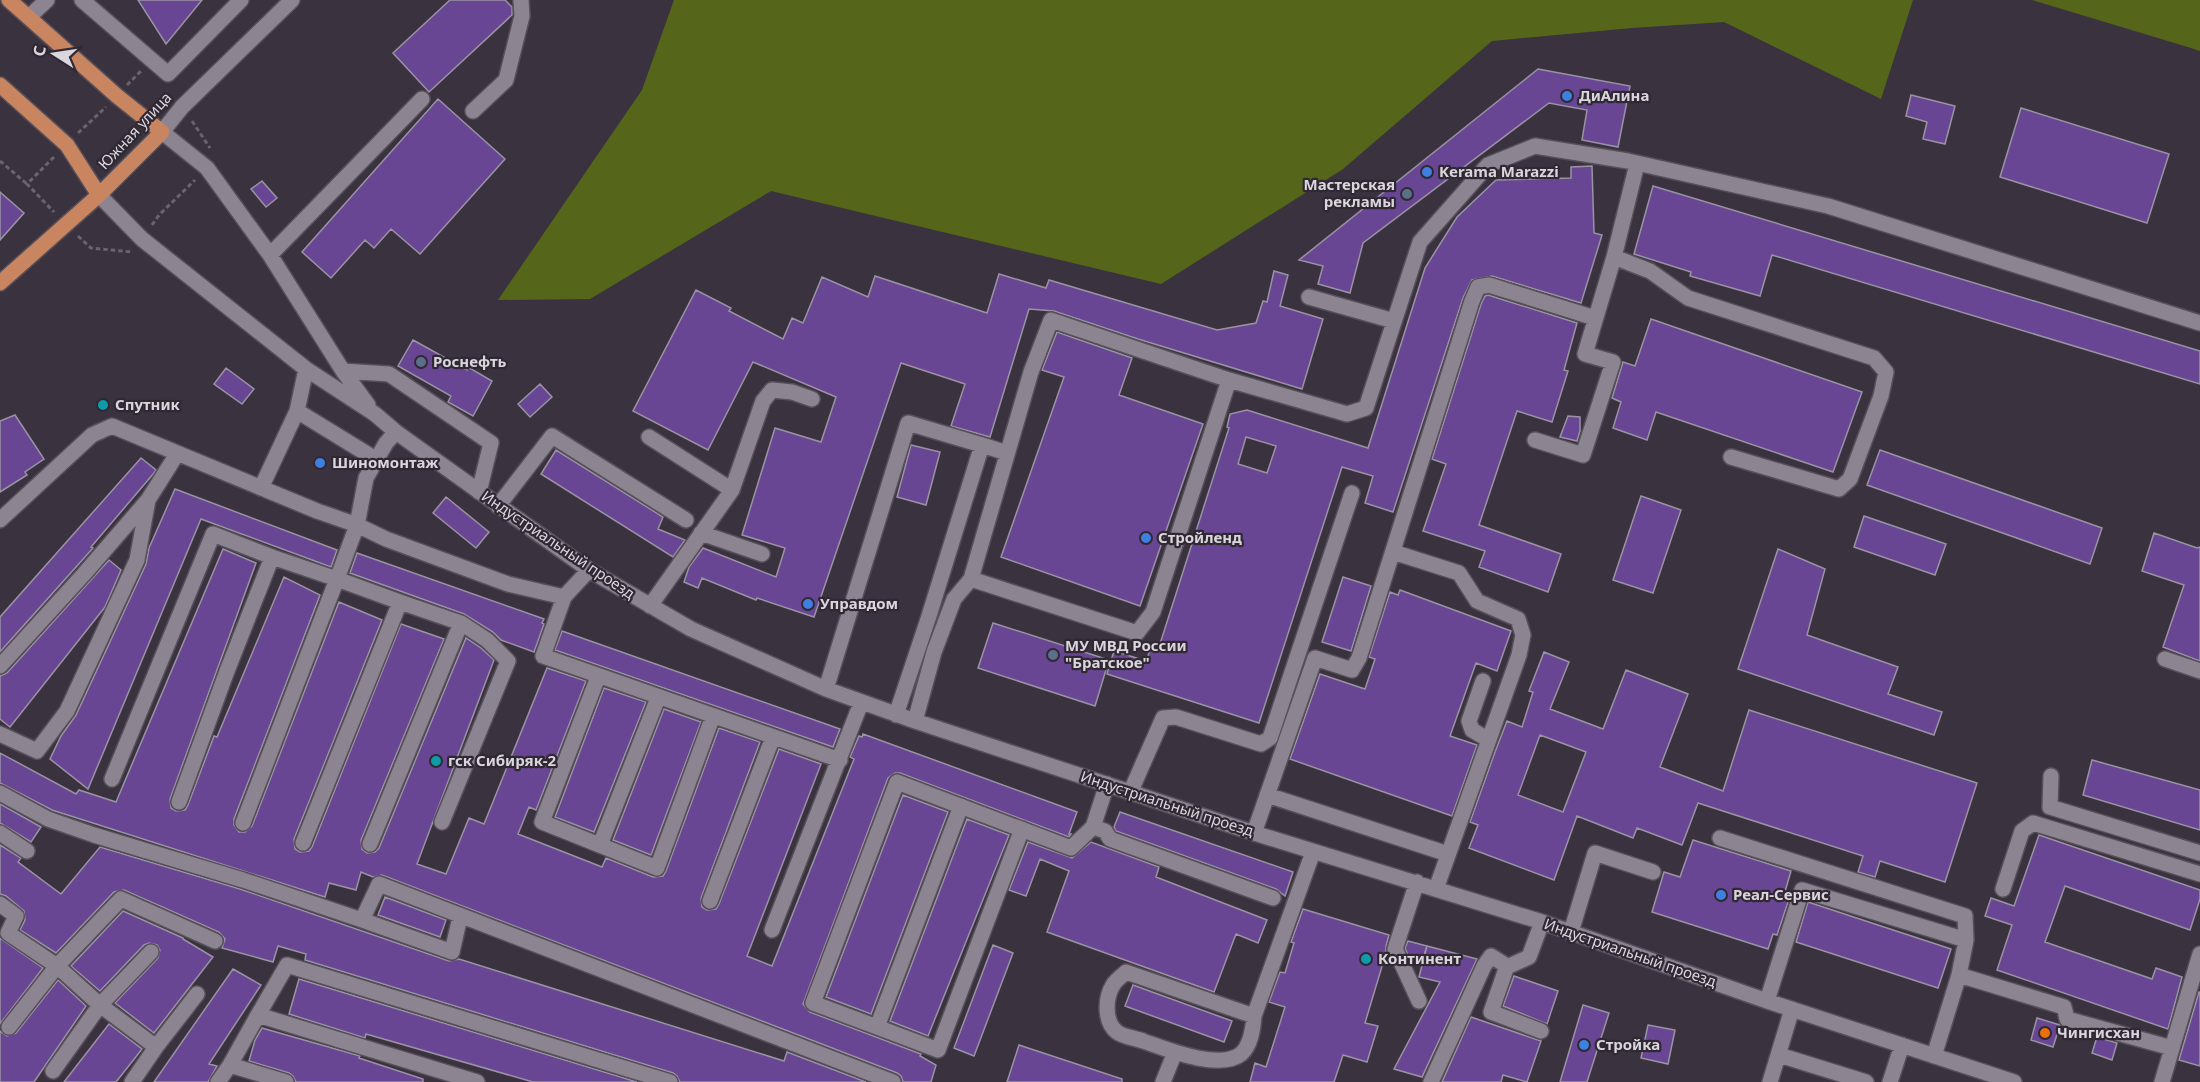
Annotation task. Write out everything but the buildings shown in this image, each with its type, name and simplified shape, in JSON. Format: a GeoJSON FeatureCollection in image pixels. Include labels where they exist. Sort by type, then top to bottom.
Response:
{"type":"FeatureCollection","features":[{"type":"Feature","properties":{"kind":"main road"},"geometry":{"type":"LineString","coordinates":[[9,0],[117,96],[162,132]]}},
{"type":"Feature","properties":{"kind":"main road"},"geometry":{"type":"LineString","coordinates":[[0,86],[67,145],[99,195]]}},
{"type":"Feature","properties":{"kind":"main road","name":"Южная улица"},"geometry":{"type":"LineString","coordinates":[[0,283],[99,195],[162,132]]}},
{"type":"Feature","properties":{"kind":"street"},"geometry":{"type":"LineString","coordinates":[[29,17],[47,0]]}},
{"type":"Feature","properties":{"kind":"street"},"geometry":{"type":"LineString","coordinates":[[82,0],[168,74],[241,0]]}},
{"type":"Feature","properties":{"kind":"street"},"geometry":{"type":"LineString","coordinates":[[473,111],[506,80],[522,16],[521,0]]}},
{"type":"Feature","properties":{"kind":"street","name":"Южная улица"},"geometry":{"type":"LineString","coordinates":[[162,132],[182,107],[286,2]]}},
{"type":"Feature","properties":{"kind":"street"},"geometry":{"type":"LineString","coordinates":[[270,255],[422,99]]}},
{"type":"Feature","properties":{"kind":"street"},"geometry":{"type":"LineString","coordinates":[[162,132],[207,168],[270,255],[343,371],[375,414]]}},
{"type":"Feature","properties":{"kind":"street"},"geometry":{"type":"LineString","coordinates":[[930,616],[954,599],[971,579],[1031,372],[1051,320],[1229,380],[1347,414],[1366,408],[1420,242],[1488,165],[1535,146],[1638,164],[1828,206],[2200,323]]}},
{"type":"Feature","properties":{"kind":"street"},"geometry":{"type":"LineString","coordinates":[[1535,440],[1583,455],[1613,362],[1585,354],[1614,257],[1638,164]]}},
{"type":"Feature","properties":{"kind":"street"},"geometry":{"type":"LineString","coordinates":[[99,195],[142,239],[306,369],[375,414]]}},
{"type":"Feature","properties":{"kind":"street"},"geometry":{"type":"LineString","coordinates":[[1614,257],[1650,271],[1688,298],[1874,358],[1886,372],[1881,396],[1850,479],[1839,489],[1731,457]]}},
{"type":"Feature","properties":{"kind":"street"},"geometry":{"type":"LineString","coordinates":[[1254,833],[1315,658],[1352,670],[1359,658],[1478,287],[1489,285],[1596,318]]}},
{"type":"Feature","properties":{"kind":"street"},"geometry":{"type":"LineString","coordinates":[[1309,297],[1394,321]]}},
{"type":"Feature","properties":{"kind":"street"},"geometry":{"type":"LineString","coordinates":[[261,488],[297,411],[306,369]]}},
{"type":"Feature","properties":{"kind":"street"},"geometry":{"type":"LineString","coordinates":[[343,371],[389,374],[491,443],[479,492]]}},
{"type":"Feature","properties":{"kind":"street"},"geometry":{"type":"LineString","coordinates":[[971,579],[1137,633],[1153,612],[1229,380]]}},
{"type":"Feature","properties":{"kind":"street"},"geometry":{"type":"LineString","coordinates":[[650,606],[732,490],[763,401],[772,390],[792,392],[812,399]]}},
{"type":"Feature","properties":{"kind":"street"},"geometry":{"type":"LineString","coordinates":[[297,411],[376,460]]}},
{"type":"Feature","properties":{"kind":"street","name":"Индустриальный проезд"},"geometry":{"type":"LineString","coordinates":[[375,414],[396,432],[589,570],[690,629],[826,689],[896,715],[1130,793],[1542,922],[1767,1001],[2014,1082]]}},
{"type":"Feature","properties":{"kind":"street"},"geometry":{"type":"LineString","coordinates":[[826,689],[908,423],[1007,453]]}},
{"type":"Feature","properties":{"kind":"street"},"geometry":{"type":"LineString","coordinates":[[0,520],[92,435],[112,426],[317,512],[357,525],[386,539],[508,584],[564,597]]}},
{"type":"Feature","properties":{"kind":"street"},"geometry":{"type":"LineString","coordinates":[[243,823],[338,579],[357,525],[366,478],[396,432]]}},
{"type":"Feature","properties":{"kind":"street"},"geometry":{"type":"LineString","coordinates":[[498,506],[552,436],[686,520]]}},
{"type":"Feature","properties":{"kind":"street"},"geometry":{"type":"LineString","coordinates":[[649,437],[732,490]]}},
{"type":"Feature","properties":{"kind":"street"},"geometry":{"type":"LineString","coordinates":[[896,715],[930,616],[982,445]]}},
{"type":"Feature","properties":{"kind":"street"},"geometry":{"type":"LineString","coordinates":[[0,666],[148,500],[177,454]]}},
{"type":"Feature","properties":{"kind":"street"},"geometry":{"type":"LineString","coordinates":[[1130,793],[1163,718],[1176,717],[1261,744],[1270,738],[1352,493]]}},
{"type":"Feature","properties":{"kind":"street"},"geometry":{"type":"LineString","coordinates":[[0,734],[37,751],[67,711],[137,560],[148,500]]}},
{"type":"Feature","properties":{"kind":"street"},"geometry":{"type":"LineString","coordinates":[[701,533],[762,554]]}},
{"type":"Feature","properties":{"kind":"street"},"geometry":{"type":"LineString","coordinates":[[112,779],[213,534],[460,623],[487,640],[508,661],[442,822]]}},
{"type":"Feature","properties":{"kind":"street"},"geometry":{"type":"LineString","coordinates":[[1393,552],[1459,573],[1477,601],[1518,619],[1523,635],[1519,654],[1436,889]]}},
{"type":"Feature","properties":{"kind":"street"},"geometry":{"type":"LineString","coordinates":[[179,802],[226,671],[272,557]]}},
{"type":"Feature","properties":{"kind":"street"},"geometry":{"type":"LineString","coordinates":[[589,570],[564,597],[543,656],[840,760]]}},
{"type":"Feature","properties":{"kind":"street"},"geometry":{"type":"LineString","coordinates":[[915,721],[934,652],[954,599]]}},
{"type":"Feature","properties":{"kind":"street"},"geometry":{"type":"LineString","coordinates":[[303,843],[400,602]]}},
{"type":"Feature","properties":{"kind":"street"},"geometry":{"type":"LineString","coordinates":[[370,844],[460,623]]}},
{"type":"Feature","properties":{"kind":"street"},"geometry":{"type":"LineString","coordinates":[[2165,659],[2200,671]]}},
{"type":"Feature","properties":{"kind":"street"},"geometry":{"type":"LineString","coordinates":[[598,677],[542,822],[657,868],[712,716]]}},
{"type":"Feature","properties":{"kind":"street"},"geometry":{"type":"LineString","coordinates":[[1483,681],[1469,721],[1472,730],[1489,740]]}},
{"type":"Feature","properties":{"kind":"street"},"geometry":{"type":"LineString","coordinates":[[600,845],[658,698]]}},
{"type":"Feature","properties":{"kind":"street"},"geometry":{"type":"LineString","coordinates":[[772,930],[861,703]]}},
{"type":"Feature","properties":{"kind":"street"},"geometry":{"type":"LineString","coordinates":[[710,901],[773,737]]}},
{"type":"Feature","properties":{"kind":"street"},"geometry":{"type":"LineString","coordinates":[[2051,776],[2050,807],[2200,853]]}},
{"type":"Feature","properties":{"kind":"street"},"geometry":{"type":"LineString","coordinates":[[1022,829],[938,1050],[813,1003],[897,782],[1022,829],[1071,848],[1093,827],[1107,784]]}},
{"type":"Feature","properties":{"kind":"street"},"geometry":{"type":"LineString","coordinates":[[0,794],[57,822],[243,880],[452,952],[460,917]]}},
{"type":"Feature","properties":{"kind":"street"},"geometry":{"type":"LineString","coordinates":[[1268,795],[1448,854]]}},
{"type":"Feature","properties":{"kind":"street"},"geometry":{"type":"LineString","coordinates":[[877,1027],[961,806]]}},
{"type":"Feature","properties":{"kind":"street"},"geometry":{"type":"LineString","coordinates":[[2003,889],[2022,831],[2033,822],[2200,874]]}},
{"type":"Feature","properties":{"kind":"street"},"geometry":{"type":"LineString","coordinates":[[1093,827],[1105,831],[1110,839],[1273,898]]}},
{"type":"Feature","properties":{"kind":"street"},"geometry":{"type":"LineString","coordinates":[[0,833],[27,851]]}},
{"type":"Feature","properties":{"kind":"street"},"geometry":{"type":"LineString","coordinates":[[1720,838],[1965,916],[1966,940],[1959,975],[1934,1056]]}},
{"type":"Feature","properties":{"kind":"street"},"geometry":{"type":"LineString","coordinates":[[1254,1016],[1126,972],[1113,986],[1107,1003],[1109,1018],[1117,1032],[1198,1059],[1213,1060],[1241,1054],[1252,1036],[1254,1016],[1313,852]]}},
{"type":"Feature","properties":{"kind":"street"},"geometry":{"type":"LineString","coordinates":[[1571,933],[1595,853],[1653,872]]}},
{"type":"Feature","properties":{"kind":"street"},"geometry":{"type":"LineString","coordinates":[[1417,882],[1395,948],[1419,1001]]}},
{"type":"Feature","properties":{"kind":"street"},"geometry":{"type":"LineString","coordinates":[[362,921],[379,884],[893,1082]]}},
{"type":"Feature","properties":{"kind":"street"},"geometry":{"type":"LineString","coordinates":[[1767,1001],[1802,890],[1966,940]]}},
{"type":"Feature","properties":{"kind":"street"},"geometry":{"type":"LineString","coordinates":[[9,1027],[57,966],[121,899],[215,940]]}},
{"type":"Feature","properties":{"kind":"street"},"geometry":{"type":"LineString","coordinates":[[0,904],[16,916],[4,937],[57,966],[100,1005],[156,1047]]}},
{"type":"Feature","properties":{"kind":"street"},"geometry":{"type":"LineString","coordinates":[[1541,1031],[1491,1012],[1507,967],[1529,957],[1542,922]]}},
{"type":"Feature","properties":{"kind":"street"},"geometry":{"type":"LineString","coordinates":[[53,1071],[100,1005],[151,952]]}},
{"type":"Feature","properties":{"kind":"street"},"geometry":{"type":"LineString","coordinates":[[2162,1082],[2200,954]]}},
{"type":"Feature","properties":{"kind":"street"},"geometry":{"type":"LineString","coordinates":[[1431,1082],[1484,966],[1491,956],[1507,967]]}},
{"type":"Feature","properties":{"kind":"street"},"geometry":{"type":"LineString","coordinates":[[218,1082],[287,965],[619,1075],[670,1082]]}},
{"type":"Feature","properties":{"kind":"street"},"geometry":{"type":"LineString","coordinates":[[1959,975],[2064,1007],[2067,1019],[2172,1048]]}},
{"type":"Feature","properties":{"kind":"street"},"geometry":{"type":"LineString","coordinates":[[132,1082],[197,994]]}},
{"type":"Feature","properties":{"kind":"street"},"geometry":{"type":"LineString","coordinates":[[1770,1082],[1792,1009]]}},
{"type":"Feature","properties":{"kind":"street"},"geometry":{"type":"LineString","coordinates":[[258,1015],[477,1082]]}},
{"type":"Feature","properties":{"kind":"street"},"geometry":{"type":"LineString","coordinates":[[1890,1082],[1902,1045]]}},
{"type":"Feature","properties":{"kind":"street"},"geometry":{"type":"LineString","coordinates":[[1163,1082],[1175,1052]]}},
{"type":"Feature","properties":{"kind":"street"},"geometry":{"type":"LineString","coordinates":[[1779,1055],[1866,1082]]}},
{"type":"Feature","properties":{"kind":"street"},"geometry":{"type":"LineString","coordinates":[[230,1065],[286,1082]]}},
{"type":"Feature","properties":{"kind":"path"},"geometry":{"type":"LineString","coordinates":[[47,164],[141,71]]}},
{"type":"Feature","properties":{"kind":"path"},"geometry":{"type":"LineString","coordinates":[[0,161],[27,184]]}},
{"type":"Feature","properties":{"kind":"green space"},"geometry":{"type":"Polygon","coordinates":[[[674,0],[1913,0],[1881,99],[1724,22],[1492,41],[1343,169],[1161,284],[771,191],[590,299],[498,300],[642,90],[674,0]]]}},
{"type":"Feature","properties":{"kind":"green space"},"geometry":{"type":"Polygon","coordinates":[[[2032,0],[2200,0],[2200,51],[2191,48],[2032,0]]]}},
{"type":"Feature","properties":{"kind":"place","name":"ДиАлина"},"geometry":{"type":"Point","coordinates":[1567,96]}},
{"type":"Feature","properties":{"kind":"place","name":"Kerama Marazzi"},"geometry":{"type":"Point","coordinates":[1427,172]}},
{"type":"Feature","properties":{"kind":"place","name":"Мастерская рекламы"},"geometry":{"type":"Point","coordinates":[1407,194]}},
{"type":"Feature","properties":{"kind":"place","name":"Роснефть"},"geometry":{"type":"Point","coordinates":[421,362]}},
{"type":"Feature","properties":{"kind":"place","name":"Спутник"},"geometry":{"type":"Point","coordinates":[103,405]}},
{"type":"Feature","properties":{"kind":"place","name":"Шиномонтаж"},"geometry":{"type":"Point","coordinates":[320,463]}},
{"type":"Feature","properties":{"kind":"place","name":"Стройленд"},"geometry":{"type":"Point","coordinates":[1146,538]}},
{"type":"Feature","properties":{"kind":"place","name":"Управдом"},"geometry":{"type":"Point","coordinates":[808,604]}},
{"type":"Feature","properties":{"kind":"place","name":"МУ МВД России \"Братское\""},"geometry":{"type":"Point","coordinates":[1053,655]}},
{"type":"Feature","properties":{"kind":"place","name":"гск Сибиряк-2"},"geometry":{"type":"Point","coordinates":[436,761]}},
{"type":"Feature","properties":{"kind":"place","name":"Реал-Сервис"},"geometry":{"type":"Point","coordinates":[1721,895]}},
{"type":"Feature","properties":{"kind":"place","name":"Континент"},"geometry":{"type":"Point","coordinates":[1366,959]}},
{"type":"Feature","properties":{"kind":"place","name":"Чингисхан"},"geometry":{"type":"Point","coordinates":[2045,1033]}},
{"type":"Feature","properties":{"kind":"place","name":"Стройка"},"geometry":{"type":"Point","coordinates":[1584,1045]}}]}
